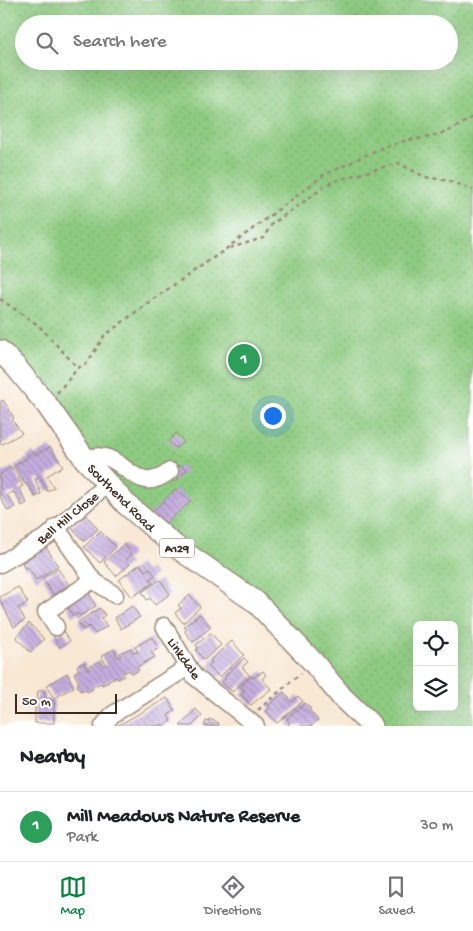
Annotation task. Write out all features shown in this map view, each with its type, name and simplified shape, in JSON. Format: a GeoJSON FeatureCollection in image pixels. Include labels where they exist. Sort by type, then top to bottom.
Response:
{"type":"FeatureCollection","features":[{"type":"Feature","properties":{"kind":"main road","name":"Southend Road"},"geometry":{"type":"LineString","coordinates":[[0,351],[16,366],[47,405],[85,459],[107,484],[151,527],[175,546],[256,602],[313,662],[342,697],[372,726]]}},
{"type":"Feature","properties":{"kind":"street"},"geometry":{"type":"LineString","coordinates":[[85,459],[106,456],[117,462],[132,475],[146,480],[153,480],[170,471]]}},
{"type":"Feature","properties":{"kind":"street","name":"Bell Hill Close"},"geometry":{"type":"LineString","coordinates":[[0,564],[48,536],[107,484]]}},
{"type":"Feature","properties":{"kind":"street"},"geometry":{"type":"LineString","coordinates":[[56,527],[93,580],[115,595]]}},
{"type":"Feature","properties":{"kind":"street"},"geometry":{"type":"LineString","coordinates":[[56,627],[46,612],[93,580]]}},
{"type":"Feature","properties":{"kind":"street","name":"Linkdale"},"geometry":{"type":"LineString","coordinates":[[164,626],[188,667],[200,681],[251,723]]}},
{"type":"Feature","properties":{"kind":"street"},"geometry":{"type":"LineString","coordinates":[[103,726],[112,715],[188,667]]}},
{"type":"Feature","properties":{"kind":"path"},"geometry":{"type":"LineString","coordinates":[[47,405],[78,368],[88,362],[104,336],[149,302],[226,249],[324,175],[379,149],[408,140],[431,137],[453,129],[473,118]]}},
{"type":"Feature","properties":{"kind":"path"},"geometry":{"type":"LineString","coordinates":[[226,249],[263,238],[272,224],[330,183],[348,176],[398,163],[425,176],[450,181],[473,190]]}},
{"type":"Feature","properties":{"kind":"path"},"geometry":{"type":"LineString","coordinates":[[0,299],[38,325],[78,368]]}},
{"type":"Feature","properties":{"kind":"path"},"geometry":{"type":"LineString","coordinates":[[251,723],[313,662]]}},
{"type":"Feature","properties":{"kind":"green space"},"geometry":{"type":"Polygon","coordinates":[[[0,0],[473,0],[473,726],[382,726],[364,712],[264,600],[151,527],[0,344],[0,0]]]}},
{"type":"Feature","properties":{"kind":"building"},"geometry":{"type":"Polygon","coordinates":[[[3,400],[14,418],[12,420],[22,433],[1,445],[0,402],[3,400]]]}},
{"type":"Feature","properties":{"kind":"building"},"geometry":{"type":"Polygon","coordinates":[[[176,433],[184,442],[176,448],[169,441],[176,433]]]}},
{"type":"Feature","properties":{"kind":"building"},"geometry":{"type":"Polygon","coordinates":[[[50,447],[63,466],[47,476],[54,488],[47,491],[40,478],[35,479],[41,494],[35,497],[14,466],[28,458],[27,456],[33,452],[35,455],[50,447]]]}},
{"type":"Feature","properties":{"kind":"building"},"geometry":{"type":"Polygon","coordinates":[[[180,465],[187,470],[174,482],[169,477],[180,465]]]}},
{"type":"Feature","properties":{"kind":"building"},"geometry":{"type":"Polygon","coordinates":[[[12,467],[23,486],[19,488],[27,503],[22,506],[14,492],[10,493],[7,495],[15,507],[8,511],[0,497],[0,474],[12,467]]]}},
{"type":"Feature","properties":{"kind":"building"},"geometry":{"type":"Polygon","coordinates":[[[176,489],[191,501],[159,529],[147,517],[176,489]]]}},
{"type":"Feature","properties":{"kind":"building"},"geometry":{"type":"Polygon","coordinates":[[[86,515],[98,529],[84,541],[71,527],[86,515]]]}},
{"type":"Feature","properties":{"kind":"building"},"geometry":{"type":"Polygon","coordinates":[[[100,531],[116,547],[100,563],[84,547],[100,531]]]}},
{"type":"Feature","properties":{"kind":"building"},"geometry":{"type":"Polygon","coordinates":[[[124,544],[132,554],[126,560],[130,564],[116,576],[104,562],[124,544]]]}},
{"type":"Feature","properties":{"kind":"building"},"geometry":{"type":"Polygon","coordinates":[[[46,547],[58,566],[36,580],[28,567],[25,569],[22,563],[46,547]]]}},
{"type":"Feature","properties":{"kind":"building"},"geometry":{"type":"Polygon","coordinates":[[[140,564],[145,571],[150,568],[155,575],[150,579],[153,583],[132,597],[119,580],[140,564]]]}},
{"type":"Feature","properties":{"kind":"building"},"geometry":{"type":"Polygon","coordinates":[[[58,569],[69,585],[53,595],[43,578],[58,569]]]}},
{"type":"Feature","properties":{"kind":"building"},"geometry":{"type":"Polygon","coordinates":[[[160,580],[170,594],[155,605],[150,598],[147,600],[142,592],[160,580]]]}},
{"type":"Feature","properties":{"kind":"building"},"geometry":{"type":"Polygon","coordinates":[[[18,587],[28,603],[18,608],[25,620],[14,627],[0,597],[18,587]]]}},
{"type":"Feature","properties":{"kind":"building"},"geometry":{"type":"Polygon","coordinates":[[[87,590],[96,606],[80,616],[78,613],[73,616],[65,603],[87,590]]]}},
{"type":"Feature","properties":{"kind":"building"},"geometry":{"type":"Polygon","coordinates":[[[190,595],[200,607],[183,623],[175,613],[181,608],[178,605],[190,595]]]}},
{"type":"Feature","properties":{"kind":"building"},"geometry":{"type":"Polygon","coordinates":[[[132,606],[140,617],[121,629],[115,618],[132,606]]]}},
{"type":"Feature","properties":{"kind":"building"},"geometry":{"type":"Polygon","coordinates":[[[100,608],[105,615],[101,618],[107,626],[95,634],[89,626],[83,630],[78,622],[100,608]]]}},
{"type":"Feature","properties":{"kind":"building"},"geometry":{"type":"Polygon","coordinates":[[[200,614],[211,627],[193,642],[185,632],[186,629],[184,627],[200,614]]]}},
{"type":"Feature","properties":{"kind":"building"},"geometry":{"type":"Polygon","coordinates":[[[29,623],[44,639],[30,652],[16,637],[29,623]]]}},
{"type":"Feature","properties":{"kind":"building"},"geometry":{"type":"Polygon","coordinates":[[[63,631],[70,641],[60,647],[53,637],[63,631]]]}},
{"type":"Feature","properties":{"kind":"building"},"geometry":{"type":"Polygon","coordinates":[[[211,633],[221,645],[204,660],[196,650],[198,648],[196,645],[211,633]]]}},
{"type":"Feature","properties":{"kind":"building"},"geometry":{"type":"Polygon","coordinates":[[[152,637],[159,649],[151,652],[155,657],[137,667],[139,670],[132,674],[129,670],[118,679],[116,677],[108,680],[109,682],[92,687],[93,689],[87,692],[86,689],[80,691],[77,685],[79,683],[74,673],[79,670],[77,666],[84,662],[88,670],[90,669],[89,667],[100,661],[103,666],[106,664],[101,656],[114,649],[118,657],[121,656],[120,653],[131,648],[134,653],[138,652],[135,647],[152,637]]]}},
{"type":"Feature","properties":{"kind":"building"},"geometry":{"type":"Polygon","coordinates":[[[232,641],[244,655],[219,677],[208,666],[212,662],[210,660],[232,641]]]}},
{"type":"Feature","properties":{"kind":"building"},"geometry":{"type":"Polygon","coordinates":[[[244,658],[248,662],[242,667],[250,676],[232,692],[222,682],[226,678],[225,676],[244,658]]]}},
{"type":"Feature","properties":{"kind":"building"},"geometry":{"type":"Polygon","coordinates":[[[263,671],[266,675],[262,679],[271,689],[251,705],[241,694],[245,691],[241,686],[252,676],[253,678],[263,671]]]}},
{"type":"Feature","properties":{"kind":"building"},"geometry":{"type":"Polygon","coordinates":[[[67,673],[74,687],[54,698],[46,686],[67,673]]]}},
{"type":"Feature","properties":{"kind":"building"},"geometry":{"type":"Polygon","coordinates":[[[38,691],[45,691],[45,699],[54,700],[54,723],[35,723],[35,699],[37,699],[38,691]]]}},
{"type":"Feature","properties":{"kind":"building"},"geometry":{"type":"Polygon","coordinates":[[[284,692],[292,702],[298,696],[303,701],[277,723],[266,711],[270,708],[268,706],[284,692]]]}},
{"type":"Feature","properties":{"kind":"building"},"geometry":{"type":"Polygon","coordinates":[[[167,698],[175,711],[168,715],[171,721],[163,726],[162,724],[160,726],[117,726],[167,698]]]}},
{"type":"Feature","properties":{"kind":"building"},"geometry":{"type":"Polygon","coordinates":[[[305,703],[318,720],[311,726],[289,726],[290,722],[286,719],[305,703]]]}},
{"type":"Feature","properties":{"kind":"building"},"geometry":{"type":"Polygon","coordinates":[[[196,709],[202,716],[192,726],[180,726],[196,709]]]}},
{"type":"Feature","properties":{"kind":"building"},"geometry":{"type":"Polygon","coordinates":[[[209,719],[219,723],[218,726],[204,726],[209,719]]]}},
{"type":"Feature","properties":{"kind":"place","name":"Mill Meadows Nature Reserve"},"geometry":{"type":"Point","coordinates":[244,360]}}]}
